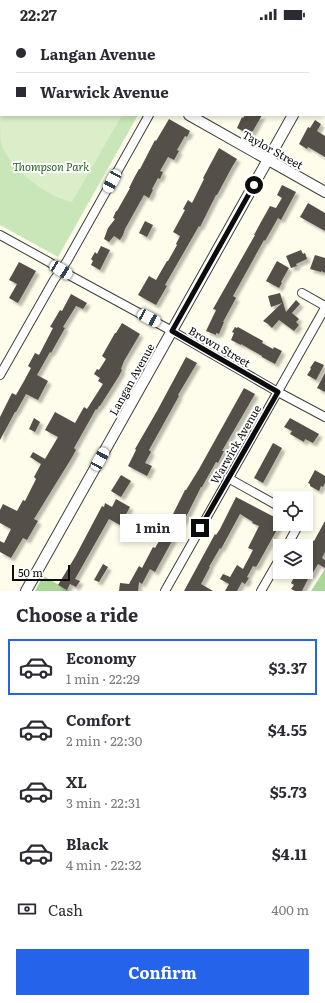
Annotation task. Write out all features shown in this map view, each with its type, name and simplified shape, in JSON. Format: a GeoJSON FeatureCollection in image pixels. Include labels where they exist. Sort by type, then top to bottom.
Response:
{"type":"FeatureCollection","features":[{"type":"Feature","properties":{"kind":"street"},"geometry":{"type":"LineString","coordinates":[[0,375],[3,363],[67,261],[147,116]]}},
{"type":"Feature","properties":{"kind":"street","name":"Taylor Street"},"geometry":{"type":"LineString","coordinates":[[191,116],[325,192]]}},
{"type":"Feature","properties":{"kind":"street","name":"Langan Avenue"},"geometry":{"type":"LineString","coordinates":[[26,591],[292,116]]}},
{"type":"Feature","properties":{"kind":"street","name":"Brown Street"},"geometry":{"type":"LineString","coordinates":[[0,235],[325,417]]}},
{"type":"Feature","properties":{"kind":"street"},"geometry":{"type":"LineString","coordinates":[[302,293],[325,307]]}},
{"type":"Feature","properties":{"kind":"street","name":"Warwick Avenue"},"geometry":{"type":"LineString","coordinates":[[165,591],[325,307]]}},
{"type":"Feature","properties":{"kind":"street"},"geometry":{"type":"LineString","coordinates":[[228,478],[273,503]]}},
{"type":"Feature","properties":{"kind":"street"},"geometry":{"type":"LineString","coordinates":[[261,591],[273,570]]}},
{"type":"Feature","properties":{"kind":"green space","name":"Thompson Park"},"geometry":{"type":"Polygon","coordinates":[[[0,116],[137,116],[58,257],[0,225],[0,116]]]}},
{"type":"Feature","properties":{"kind":"green space"},"geometry":{"type":"Polygon","coordinates":[[[0,116],[121,116],[72,202],[47,192],[23,174],[9,159],[4,151],[1,143],[0,116]]]}},
{"type":"Feature","properties":{"kind":"green space"},"geometry":{"type":"Polygon","coordinates":[[[325,569],[325,591],[311,591],[325,569]]]}},
{"type":"Feature","properties":{"kind":"green space"},"geometry":{"type":"Polygon","coordinates":[[[43,576],[70,591],[35,591],[43,576]]]}},
{"type":"Feature","properties":{"kind":"building"},"geometry":{"type":"Polygon","coordinates":[[[244,116],[261,116],[250,135],[237,128],[242,117],[243,118],[244,116]]]}},
{"type":"Feature","properties":{"kind":"building"},"geometry":{"type":"Polygon","coordinates":[[[169,119],[190,131],[187,137],[185,136],[177,150],[179,151],[174,160],[168,157],[160,171],[163,172],[160,179],[158,178],[149,198],[144,195],[120,240],[114,236],[109,242],[104,239],[108,228],[115,219],[113,218],[116,211],[155,140],[156,141],[169,119]]]}},
{"type":"Feature","properties":{"kind":"building"},"geometry":{"type":"Polygon","coordinates":[[[315,120],[321,124],[317,131],[325,136],[325,157],[308,147],[307,149],[299,144],[308,127],[310,128],[315,120]]]}},
{"type":"Feature","properties":{"kind":"building"},"geometry":{"type":"Polygon","coordinates":[[[219,148],[237,159],[216,195],[200,227],[199,226],[165,285],[167,286],[156,305],[138,295],[149,276],[156,280],[177,245],[176,244],[180,236],[173,232],[185,210],[183,209],[188,200],[192,203],[219,148]]]}},
{"type":"Feature","properties":{"kind":"building"},"geometry":{"type":"Polygon","coordinates":[[[282,185],[296,192],[281,220],[278,218],[265,241],[264,240],[233,296],[236,298],[223,322],[219,334],[216,333],[216,335],[206,331],[216,310],[213,309],[270,206],[276,208],[282,198],[277,195],[282,185]]]}},
{"type":"Feature","properties":{"kind":"building"},"geometry":{"type":"Polygon","coordinates":[[[308,203],[325,213],[325,231],[300,217],[308,203]]]}},
{"type":"Feature","properties":{"kind":"building"},"geometry":{"type":"Polygon","coordinates":[[[145,221],[153,225],[147,237],[139,233],[145,221]]]}},
{"type":"Feature","properties":{"kind":"building"},"geometry":{"type":"Polygon","coordinates":[[[101,246],[110,250],[100,270],[91,265],[93,261],[91,259],[95,252],[97,254],[101,246]]]}},
{"type":"Feature","properties":{"kind":"building"},"geometry":{"type":"Polygon","coordinates":[[[301,250],[303,254],[305,253],[307,259],[291,268],[286,256],[301,250]]]}},
{"type":"Feature","properties":{"kind":"building"},"geometry":{"type":"Polygon","coordinates":[[[315,255],[325,258],[325,273],[310,269],[315,255]]]}},
{"type":"Feature","properties":{"kind":"building"},"geometry":{"type":"Polygon","coordinates":[[[277,261],[289,268],[279,288],[266,281],[277,261]]]}},
{"type":"Feature","properties":{"kind":"building"},"geometry":{"type":"Polygon","coordinates":[[[19,262],[36,271],[18,303],[9,298],[17,284],[9,280],[19,262]]]}},
{"type":"Feature","properties":{"kind":"building"},"geometry":{"type":"Polygon","coordinates":[[[280,293],[286,312],[296,300],[300,304],[292,313],[299,319],[296,322],[299,325],[294,331],[279,320],[272,328],[263,321],[282,303],[271,307],[268,296],[280,293]]]}},
{"type":"Feature","properties":{"kind":"building"},"geometry":{"type":"Polygon","coordinates":[[[71,294],[87,303],[83,309],[76,306],[63,327],[65,328],[51,353],[50,352],[37,375],[48,381],[38,400],[26,394],[0,440],[0,417],[12,393],[16,395],[31,368],[28,366],[35,353],[39,355],[53,328],[50,327],[60,310],[62,311],[71,294]]]}},
{"type":"Feature","properties":{"kind":"building"},"geometry":{"type":"Polygon","coordinates":[[[122,323],[140,334],[124,361],[119,376],[100,406],[97,410],[96,409],[74,448],[76,450],[71,459],[34,519],[38,521],[27,540],[23,538],[11,558],[0,552],[0,541],[4,543],[11,529],[0,523],[0,510],[3,504],[17,511],[23,500],[25,501],[36,479],[34,477],[41,464],[30,457],[33,452],[45,459],[58,437],[45,430],[55,412],[75,423],[84,407],[87,409],[103,384],[98,381],[100,378],[94,374],[97,369],[99,370],[106,359],[102,356],[122,323]]]}},
{"type":"Feature","properties":{"kind":"building"},"geometry":{"type":"Polygon","coordinates":[[[235,327],[238,327],[263,341],[262,343],[273,349],[274,347],[282,351],[275,364],[241,344],[231,340],[234,333],[232,332],[235,327]]]}},
{"type":"Feature","properties":{"kind":"building"},"geometry":{"type":"Polygon","coordinates":[[[186,357],[197,363],[149,450],[151,452],[145,463],[152,466],[147,476],[128,466],[136,450],[135,449],[186,357]]]}},
{"type":"Feature","properties":{"kind":"building"},"geometry":{"type":"Polygon","coordinates":[[[315,361],[324,365],[316,380],[307,375],[315,361]]]}},
{"type":"Feature","properties":{"kind":"building"},"geometry":{"type":"Polygon","coordinates":[[[325,373],[325,392],[317,388],[325,373]]]}},
{"type":"Feature","properties":{"kind":"building"},"geometry":{"type":"Polygon","coordinates":[[[244,388],[255,394],[222,451],[224,451],[218,463],[216,462],[201,487],[155,572],[150,569],[142,584],[139,582],[138,591],[119,591],[120,583],[129,584],[139,566],[142,568],[153,547],[155,548],[162,536],[156,532],[161,523],[168,526],[185,490],[199,469],[244,388]]]}},
{"type":"Feature","properties":{"kind":"building"},"geometry":{"type":"Polygon","coordinates":[[[34,418],[40,422],[35,432],[29,429],[34,418]]]}},
{"type":"Feature","properties":{"kind":"building"},"geometry":{"type":"Polygon","coordinates":[[[290,418],[319,434],[313,443],[305,439],[304,442],[290,434],[292,431],[284,427],[290,418]]]}},
{"type":"Feature","properties":{"kind":"building"},"geometry":{"type":"Polygon","coordinates":[[[273,443],[282,448],[263,483],[254,478],[273,443]]]}},
{"type":"Feature","properties":{"kind":"building"},"geometry":{"type":"Polygon","coordinates":[[[315,470],[325,476],[325,483],[323,487],[321,486],[319,491],[310,486],[308,483],[315,470]]]}},
{"type":"Feature","properties":{"kind":"building"},"geometry":{"type":"Polygon","coordinates":[[[121,475],[131,481],[121,497],[111,491],[121,475]]]}},
{"type":"Feature","properties":{"kind":"building"},"geometry":{"type":"Polygon","coordinates":[[[236,497],[273,516],[273,531],[276,531],[256,567],[253,566],[247,577],[249,578],[245,584],[242,582],[237,591],[225,591],[229,584],[220,579],[223,574],[230,577],[237,565],[243,569],[253,550],[248,548],[259,526],[252,523],[253,522],[240,514],[221,549],[220,548],[209,567],[201,584],[213,591],[184,591],[215,534],[216,535],[236,497]]]}},
{"type":"Feature","properties":{"kind":"building"},"geometry":{"type":"Polygon","coordinates":[[[116,499],[130,507],[120,525],[109,519],[75,579],[80,581],[76,587],[70,584],[67,590],[58,585],[75,557],[102,506],[104,507],[105,503],[112,507],[116,499]]]}},
{"type":"Feature","properties":{"kind":"building"},"geometry":{"type":"Polygon","coordinates":[[[325,521],[325,552],[322,558],[325,560],[325,568],[318,564],[313,573],[313,540],[325,521]]]}},
{"type":"Feature","properties":{"kind":"building"},"geometry":{"type":"Polygon","coordinates":[[[103,564],[108,567],[99,582],[94,580],[103,564]]]}},
{"type":"Feature","properties":{"kind":"building"},"geometry":{"type":"Polygon","coordinates":[[[293,579],[308,579],[302,591],[295,591],[291,589],[294,585],[291,583],[293,579]]]}},
{"type":"Feature","properties":{"kind":"route"},"geometry":{"type":"LineString","coordinates":[[200,528],[278,392],[172,331],[254,185]]}}]}
